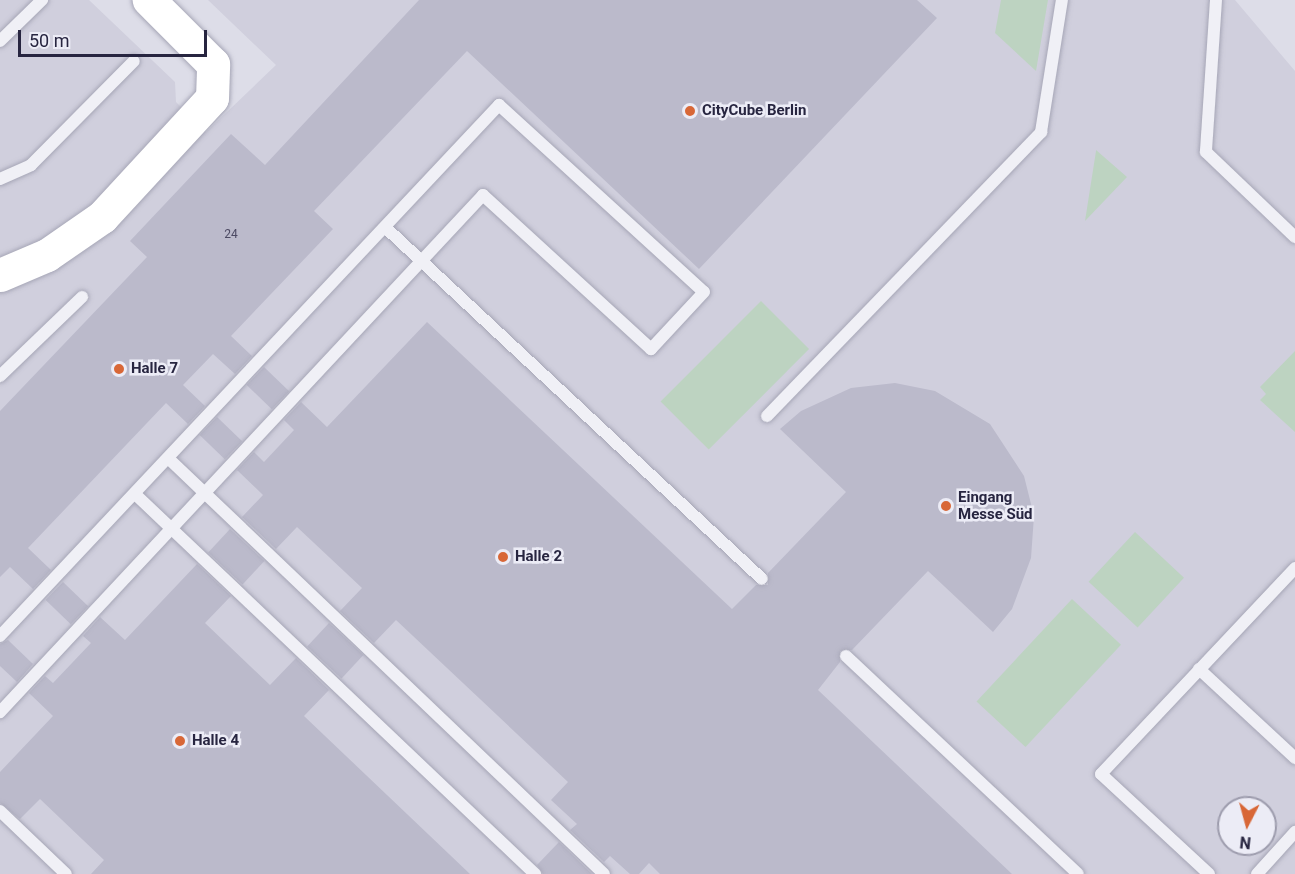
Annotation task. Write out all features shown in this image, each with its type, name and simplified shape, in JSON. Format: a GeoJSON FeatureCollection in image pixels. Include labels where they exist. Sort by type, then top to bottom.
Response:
{"type":"FeatureCollection","features":[{"type":"Feature","properties":{"kind":"main road"},"geometry":{"type":"LineString","coordinates":[[0,274],[64,245],[125,196],[206,109],[215,87],[213,64],[149,0]]}},
{"type":"Feature","properties":{"kind":"lane"},"geometry":{"type":"LineString","coordinates":[[0,41],[42,0]]}},
{"type":"Feature","properties":{"kind":"lane"},"geometry":{"type":"LineString","coordinates":[[767,416],[1041,132],[1062,0]]}},
{"type":"Feature","properties":{"kind":"lane"},"geometry":{"type":"LineString","coordinates":[[1216,0],[1206,152],[1295,237]]}},
{"type":"Feature","properties":{"kind":"lane"},"geometry":{"type":"LineString","coordinates":[[0,178],[32,165],[134,61]]}},
{"type":"Feature","properties":{"kind":"lane"},"geometry":{"type":"LineString","coordinates":[[0,636],[169,459],[499,105],[704,292],[651,349],[483,195],[208,495],[0,712]]}},
{"type":"Feature","properties":{"kind":"lane"},"geometry":{"type":"LineString","coordinates":[[386,228],[762,579]]}},
{"type":"Feature","properties":{"kind":"lane"},"geometry":{"type":"LineString","coordinates":[[0,376],[82,297]]}},
{"type":"Feature","properties":{"kind":"lane"},"geometry":{"type":"LineString","coordinates":[[169,459],[604,874]]}},
{"type":"Feature","properties":{"kind":"lane"},"geometry":{"type":"LineString","coordinates":[[135,494],[535,874]]}},
{"type":"Feature","properties":{"kind":"lane"},"geometry":{"type":"LineString","coordinates":[[1209,874],[1101,774],[1295,568]]}},
{"type":"Feature","properties":{"kind":"lane"},"geometry":{"type":"LineString","coordinates":[[846,656],[1078,874]]}},
{"type":"Feature","properties":{"kind":"lane"},"geometry":{"type":"LineString","coordinates":[[1199,669],[1295,758]]}},
{"type":"Feature","properties":{"kind":"lane"},"geometry":{"type":"LineString","coordinates":[[0,811],[66,874]]}},
{"type":"Feature","properties":{"kind":"lane"},"geometry":{"type":"LineString","coordinates":[[1257,874],[1295,832]]}},
{"type":"Feature","properties":{"kind":"shaded area"},"geometry":{"type":"Polygon","coordinates":[[[0,0],[89,0],[175,82],[176,102],[206,132],[276,65],[208,0],[1235,0],[1295,71],[1295,874],[0,874],[0,0]]]}},
{"type":"Feature","properties":{"kind":"green space"},"geometry":{"type":"Polygon","coordinates":[[[1001,0],[1048,0],[1036,71],[995,33],[1001,0]]]}},
{"type":"Feature","properties":{"kind":"green space"},"geometry":{"type":"Polygon","coordinates":[[[1096,151],[1127,177],[1085,221],[1096,151]]]}},
{"type":"Feature","properties":{"kind":"green space"},"geometry":{"type":"Polygon","coordinates":[[[761,301],[809,349],[709,449],[661,401],[761,301]]]}},
{"type":"Feature","properties":{"kind":"green space"},"geometry":{"type":"Polygon","coordinates":[[[1295,351],[1295,432],[1260,400],[1266,394],[1260,387],[1295,351]]]}},
{"type":"Feature","properties":{"kind":"green space"},"geometry":{"type":"Polygon","coordinates":[[[1135,532],[1184,578],[1138,627],[1089,582],[1135,532]]]}},
{"type":"Feature","properties":{"kind":"green space"},"geometry":{"type":"Polygon","coordinates":[[[1072,599],[1121,645],[1026,747],[977,701],[1072,599]]]}},
{"type":"Feature","properties":{"kind":"building"},"geometry":{"type":"Polygon","coordinates":[[[419,0],[917,0],[937,18],[699,269],[467,51],[314,211],[333,229],[231,336],[252,356],[235,374],[213,354],[183,385],[205,406],[188,424],[166,403],[28,548],[51,570],[33,589],[10,567],[0,577],[0,411],[147,257],[130,241],[231,134],[265,165],[419,0]]]}},
{"type":"Feature","properties":{"kind":"building"},"geometry":{"type":"Polygon","coordinates":[[[427,322],[732,609],[756,585],[768,585],[768,573],[846,492],[780,429],[801,411],[851,388],[895,383],[935,391],[990,424],[1024,476],[1034,516],[1031,558],[1012,609],[993,632],[928,571],[852,650],[840,651],[840,662],[818,690],[1012,874],[660,874],[649,863],[639,874],[630,874],[610,856],[604,862],[570,830],[577,824],[551,800],[568,782],[396,620],[374,643],[340,611],[362,588],[297,527],[276,549],[242,517],[263,495],[237,470],[254,452],[264,462],[294,430],[284,420],[301,402],[327,427],[427,322]]]}},
{"type":"Feature","properties":{"kind":"building"},"geometry":{"type":"Polygon","coordinates":[[[264,367],[289,391],[272,409],[247,385],[264,367]]]}},
{"type":"Feature","properties":{"kind":"building"},"geometry":{"type":"Polygon","coordinates":[[[217,417],[242,441],[225,459],[200,435],[217,417]]]}},
{"type":"Feature","properties":{"kind":"building"},"geometry":{"type":"Polygon","coordinates":[[[230,529],[264,561],[243,584],[208,552],[230,529]]]}},
{"type":"Feature","properties":{"kind":"building","name":"Halle 4"},"geometry":{"type":"Polygon","coordinates":[[[197,564],[231,596],[205,623],[270,685],[296,658],[329,690],[304,716],[470,874],[91,874],[104,860],[40,799],[20,819],[0,803],[0,772],[53,716],[29,693],[45,676],[53,683],[91,643],[83,636],[100,617],[125,640],[197,564]]]}},
{"type":"Feature","properties":{"kind":"building"},"geometry":{"type":"Polygon","coordinates":[[[63,582],[88,606],[71,624],[46,600],[63,582]]]}},
{"type":"Feature","properties":{"kind":"building"},"geometry":{"type":"Polygon","coordinates":[[[329,623],[363,655],[342,678],[307,646],[329,623]]]}},
{"type":"Feature","properties":{"kind":"building"},"geometry":{"type":"Polygon","coordinates":[[[8,640],[33,664],[17,682],[0,666],[0,644],[8,640]]]}},
{"type":"Feature","properties":{"kind":"building"},"geometry":{"type":"Polygon","coordinates":[[[559,842],[592,874],[543,874],[537,865],[559,842]]]}},
{"type":"Feature","properties":{"kind":"place","name":"CityCube Berlin"},"geometry":{"type":"Point","coordinates":[690,111]}},
{"type":"Feature","properties":{"kind":"place","name":"Halle 7"},"geometry":{"type":"Point","coordinates":[119,369]}},
{"type":"Feature","properties":{"kind":"place","name":"Eingang Messe Süd"},"geometry":{"type":"Point","coordinates":[946,506]}},
{"type":"Feature","properties":{"kind":"place","name":"Halle 2"},"geometry":{"type":"Point","coordinates":[503,557]}},
{"type":"Feature","properties":{"kind":"place","name":"Halle 4"},"geometry":{"type":"Point","coordinates":[180,741]}}]}
